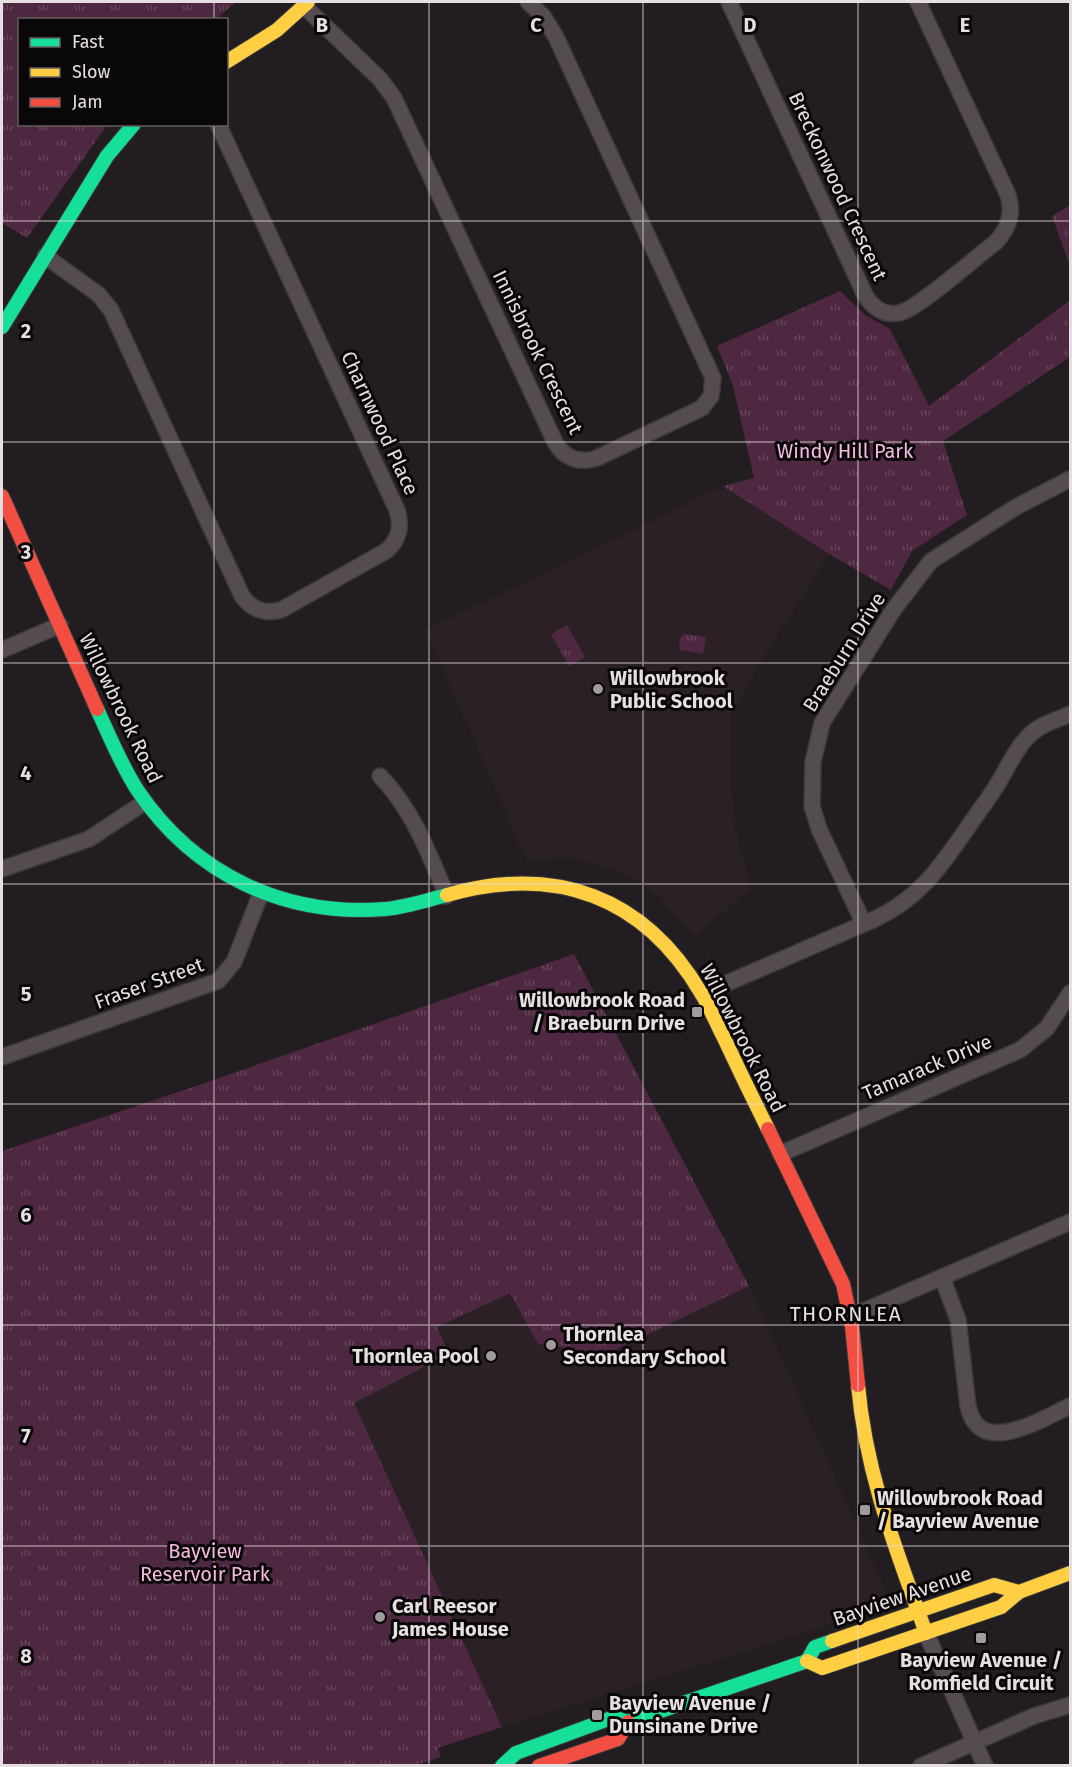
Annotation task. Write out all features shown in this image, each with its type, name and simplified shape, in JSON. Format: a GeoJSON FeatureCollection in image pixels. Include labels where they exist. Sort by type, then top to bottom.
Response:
{"type":"FeatureCollection","features":[{"type":"Feature","properties":{"kind":"street","name":"Innisbrook Crescent"},"geometry":{"type":"LineString","coordinates":[[306,4],[380,79],[394,98],[555,442],[567,456],[585,461],[597,458],[702,408],[711,396],[713,378],[556,37],[543,16],[528,2]]}},
{"type":"Feature","properties":{"kind":"street","name":"Breckonwood Crescent"},"geometry":{"type":"LineString","coordinates":[[729,2],[865,295],[876,309],[894,314],[912,308],[996,242],[1006,229],[1011,212],[1008,195],[918,2]]}},
{"type":"Feature","properties":{"kind":"street"},"geometry":{"type":"LineString","coordinates":[[228,61],[276,30],[306,4]]}},
{"type":"Feature","properties":{"kind":"street"},"geometry":{"type":"LineString","coordinates":[[2,327],[107,156],[132,126]]}},
{"type":"Feature","properties":{"kind":"street","name":"Charnwood Place"},"geometry":{"type":"LineString","coordinates":[[45,256],[98,294],[111,310],[246,602],[259,611],[281,610],[386,551],[396,541],[399,534],[397,510],[219,126]]}},
{"type":"Feature","properties":{"kind":"street","name":"Braeburn Drive"},"geometry":{"type":"LineString","coordinates":[[864,924],[819,829],[812,806],[813,762],[822,723],[894,609],[931,561],[1016,507],[1071,479]]}},
{"type":"Feature","properties":{"kind":"street","name":"Willowbrook Road"},"geometry":{"type":"LineString","coordinates":[[2,496],[117,753],[144,802],[167,829],[192,852],[223,873],[261,893],[303,905],[344,911],[404,907],[480,886],[527,882],[554,885],[593,895],[625,911],[660,937],[681,960],[702,994],[843,1284],[852,1316],[867,1455],[926,1633]]}},
{"type":"Feature","properties":{"kind":"street"},"geometry":{"type":"LineString","coordinates":[[2,650],[60,625]]}},
{"type":"Feature","properties":{"kind":"street"},"geometry":{"type":"LineString","coordinates":[[702,994],[892,911],[923,887],[937,872],[1028,738],[1037,729],[1071,714]]}},
{"type":"Feature","properties":{"kind":"street"},"geometry":{"type":"LineString","coordinates":[[380,776],[401,801],[419,830],[447,896]]}},
{"type":"Feature","properties":{"kind":"street"},"geometry":{"type":"LineString","coordinates":[[2,869],[96,836],[144,802]]}},
{"type":"Feature","properties":{"kind":"street","name":"Fraser Street"},"geometry":{"type":"LineString","coordinates":[[2,1057],[218,981],[234,962],[261,893]]}},
{"type":"Feature","properties":{"kind":"street","name":"Tamarack Drive"},"geometry":{"type":"LineString","coordinates":[[780,1154],[1020,1050],[1047,1028],[1071,993]]}},
{"type":"Feature","properties":{"kind":"street"},"geometry":{"type":"LineString","coordinates":[[852,1316],[1071,1222]]}},
{"type":"Feature","properties":{"kind":"street"},"geometry":{"type":"LineString","coordinates":[[942,1277],[958,1320],[968,1406],[977,1426],[988,1432],[1009,1432],[1071,1406]]}},
{"type":"Feature","properties":{"kind":"street","name":"Bayview Avenue"},"geometry":{"type":"LineString","coordinates":[[807,1661],[822,1668],[1001,1607],[1019,1592],[1071,1573]]}},
{"type":"Feature","properties":{"kind":"street","name":"Bayview Avenue"},"geometry":{"type":"LineString","coordinates":[[502,1766],[516,1753],[614,1717],[628,1722],[807,1661],[815,1647],[994,1585],[1019,1592]]}},
{"type":"Feature","properties":{"kind":"street"},"geometry":{"type":"LineString","coordinates":[[926,1633],[985,1766]]}},
{"type":"Feature","properties":{"kind":"street"},"geometry":{"type":"LineString","coordinates":[[921,1766],[1034,1716],[1071,1705]]}},
{"type":"Feature","properties":{"kind":"street","name":"Bayview Avenue"},"geometry":{"type":"LineString","coordinates":[[540,1766],[618,1738],[628,1722]]}},
{"type":"Feature","properties":{"kind":"shaded area","name":"Willowbrook Public School"},"geometry":{"type":"Polygon","coordinates":[[[723,486],[829,554],[759,664],[731,714],[730,773],[737,840],[752,887],[694,937],[660,897],[628,875],[576,859],[527,860],[426,630],[723,486]]]}},
{"type":"Feature","properties":{"kind":"shaded area","name":"Thornlea Secondary School"},"geometry":{"type":"Polygon","coordinates":[[[574,954],[749,1286],[889,1598],[881,1609],[502,1727],[354,1403],[574,954]]]}},
{"type":"Feature","properties":{"kind":"green space"},"geometry":{"type":"Polygon","coordinates":[[[2,2],[236,2],[217,18],[18,18],[18,126],[106,126],[27,238],[2,223],[2,2]]]}},
{"type":"Feature","properties":{"kind":"green space"},"geometry":{"type":"Polygon","coordinates":[[[1070,205],[1070,266],[1052,216],[1070,205]]]}},
{"type":"Feature","properties":{"kind":"green space","name":"Windy Hill Park"},"geometry":{"type":"Polygon","coordinates":[[[840,291],[865,315],[890,329],[929,406],[1070,300],[1070,357],[943,441],[967,515],[912,551],[891,590],[829,554],[723,486],[754,478],[733,386],[717,346],[840,291]]]}},
{"type":"Feature","properties":{"kind":"green space"},"geometry":{"type":"Polygon","coordinates":[[[567,625],[585,657],[569,666],[551,634],[567,625]]]}},
{"type":"Feature","properties":{"kind":"green space"},"geometry":{"type":"Polygon","coordinates":[[[683,634],[706,637],[703,654],[680,650],[679,641],[683,634]]]}},
{"type":"Feature","properties":{"kind":"green space","name":"Bayview Reservoir Park"},"geometry":{"type":"Polygon","coordinates":[[[574,954],[749,1286],[606,1354],[538,1344],[510,1293],[437,1327],[449,1354],[354,1403],[502,1727],[438,1748],[441,1757],[416,1765],[2,1765],[2,1151],[574,954]]]}},
{"type":"Feature","properties":{"kind":"traffic: fast"},"geometry":{"type":"LineString","coordinates":[[2,327],[107,156],[132,126]]}},
{"type":"Feature","properties":{"kind":"traffic: fast"},"geometry":{"type":"LineString","coordinates":[[97,709],[132,781],[161,821],[187,846],[215,867],[245,885],[312,906],[348,910],[393,908],[447,895]]}},
{"type":"Feature","properties":{"kind":"traffic: fast"},"geometry":{"type":"LineString","coordinates":[[502,1766],[516,1753],[614,1717],[628,1722],[807,1661],[815,1647],[832,1641]]}},
{"type":"Feature","properties":{"kind":"traffic: slow"},"geometry":{"type":"LineString","coordinates":[[228,61],[277,30],[308,2]]}},
{"type":"Feature","properties":{"kind":"traffic: slow"},"geometry":{"type":"LineString","coordinates":[[447,895],[487,886],[524,884],[560,887],[593,896],[624,911],[652,932],[678,960],[701,993],[768,1129]]}},
{"type":"Feature","properties":{"kind":"traffic: slow"},"geometry":{"type":"LineString","coordinates":[[858,1385],[862,1418],[875,1481],[893,1541],[926,1633]]}},
{"type":"Feature","properties":{"kind":"traffic: slow"},"geometry":{"type":"LineString","coordinates":[[807,1661],[822,1668],[1001,1607],[1019,1592],[1070,1573]]}},
{"type":"Feature","properties":{"kind":"traffic: slow"},"geometry":{"type":"LineString","coordinates":[[832,1641],[994,1585],[1019,1592]]}},
{"type":"Feature","properties":{"kind":"traffic: jam"},"geometry":{"type":"LineString","coordinates":[[2,496],[97,709]]}},
{"type":"Feature","properties":{"kind":"traffic: jam"},"geometry":{"type":"LineString","coordinates":[[768,1129],[843,1284],[852,1326],[858,1385]]}},
{"type":"Feature","properties":{"kind":"traffic: jam"},"geometry":{"type":"LineString","coordinates":[[539,1766],[618,1739],[628,1722]]}},
{"type":"Feature","properties":{"kind":"place","name":"Willowbrook Public School"},"geometry":{"type":"Point","coordinates":[598,689]}},
{"type":"Feature","properties":{"kind":"place","name":"Willowbrook Road / Braeburn Drive"},"geometry":{"type":"Point","coordinates":[697,1012]}},
{"type":"Feature","properties":{"kind":"place","name":"Thornlea Secondary School"},"geometry":{"type":"Point","coordinates":[551,1345]}},
{"type":"Feature","properties":{"kind":"place","name":"Thornlea Pool"},"geometry":{"type":"Point","coordinates":[491,1356]}},
{"type":"Feature","properties":{"kind":"place","name":"Willowbrook Road / Bayview Avenue"},"geometry":{"type":"Point","coordinates":[865,1510]}},
{"type":"Feature","properties":{"kind":"place","name":"Carl Reesor James House"},"geometry":{"type":"Point","coordinates":[380,1617]}},
{"type":"Feature","properties":{"kind":"place","name":"Bayview Avenue / Romfield Circuit"},"geometry":{"type":"Point","coordinates":[981,1638]}},
{"type":"Feature","properties":{"kind":"place","name":"Bayview Avenue / Dunsinane Drive"},"geometry":{"type":"Point","coordinates":[597,1715]}},
{"type":"Feature","properties":{"kind":"district","name":"THORNLEA"},"geometry":{"type":"Point","coordinates":[846,1314]}}]}
